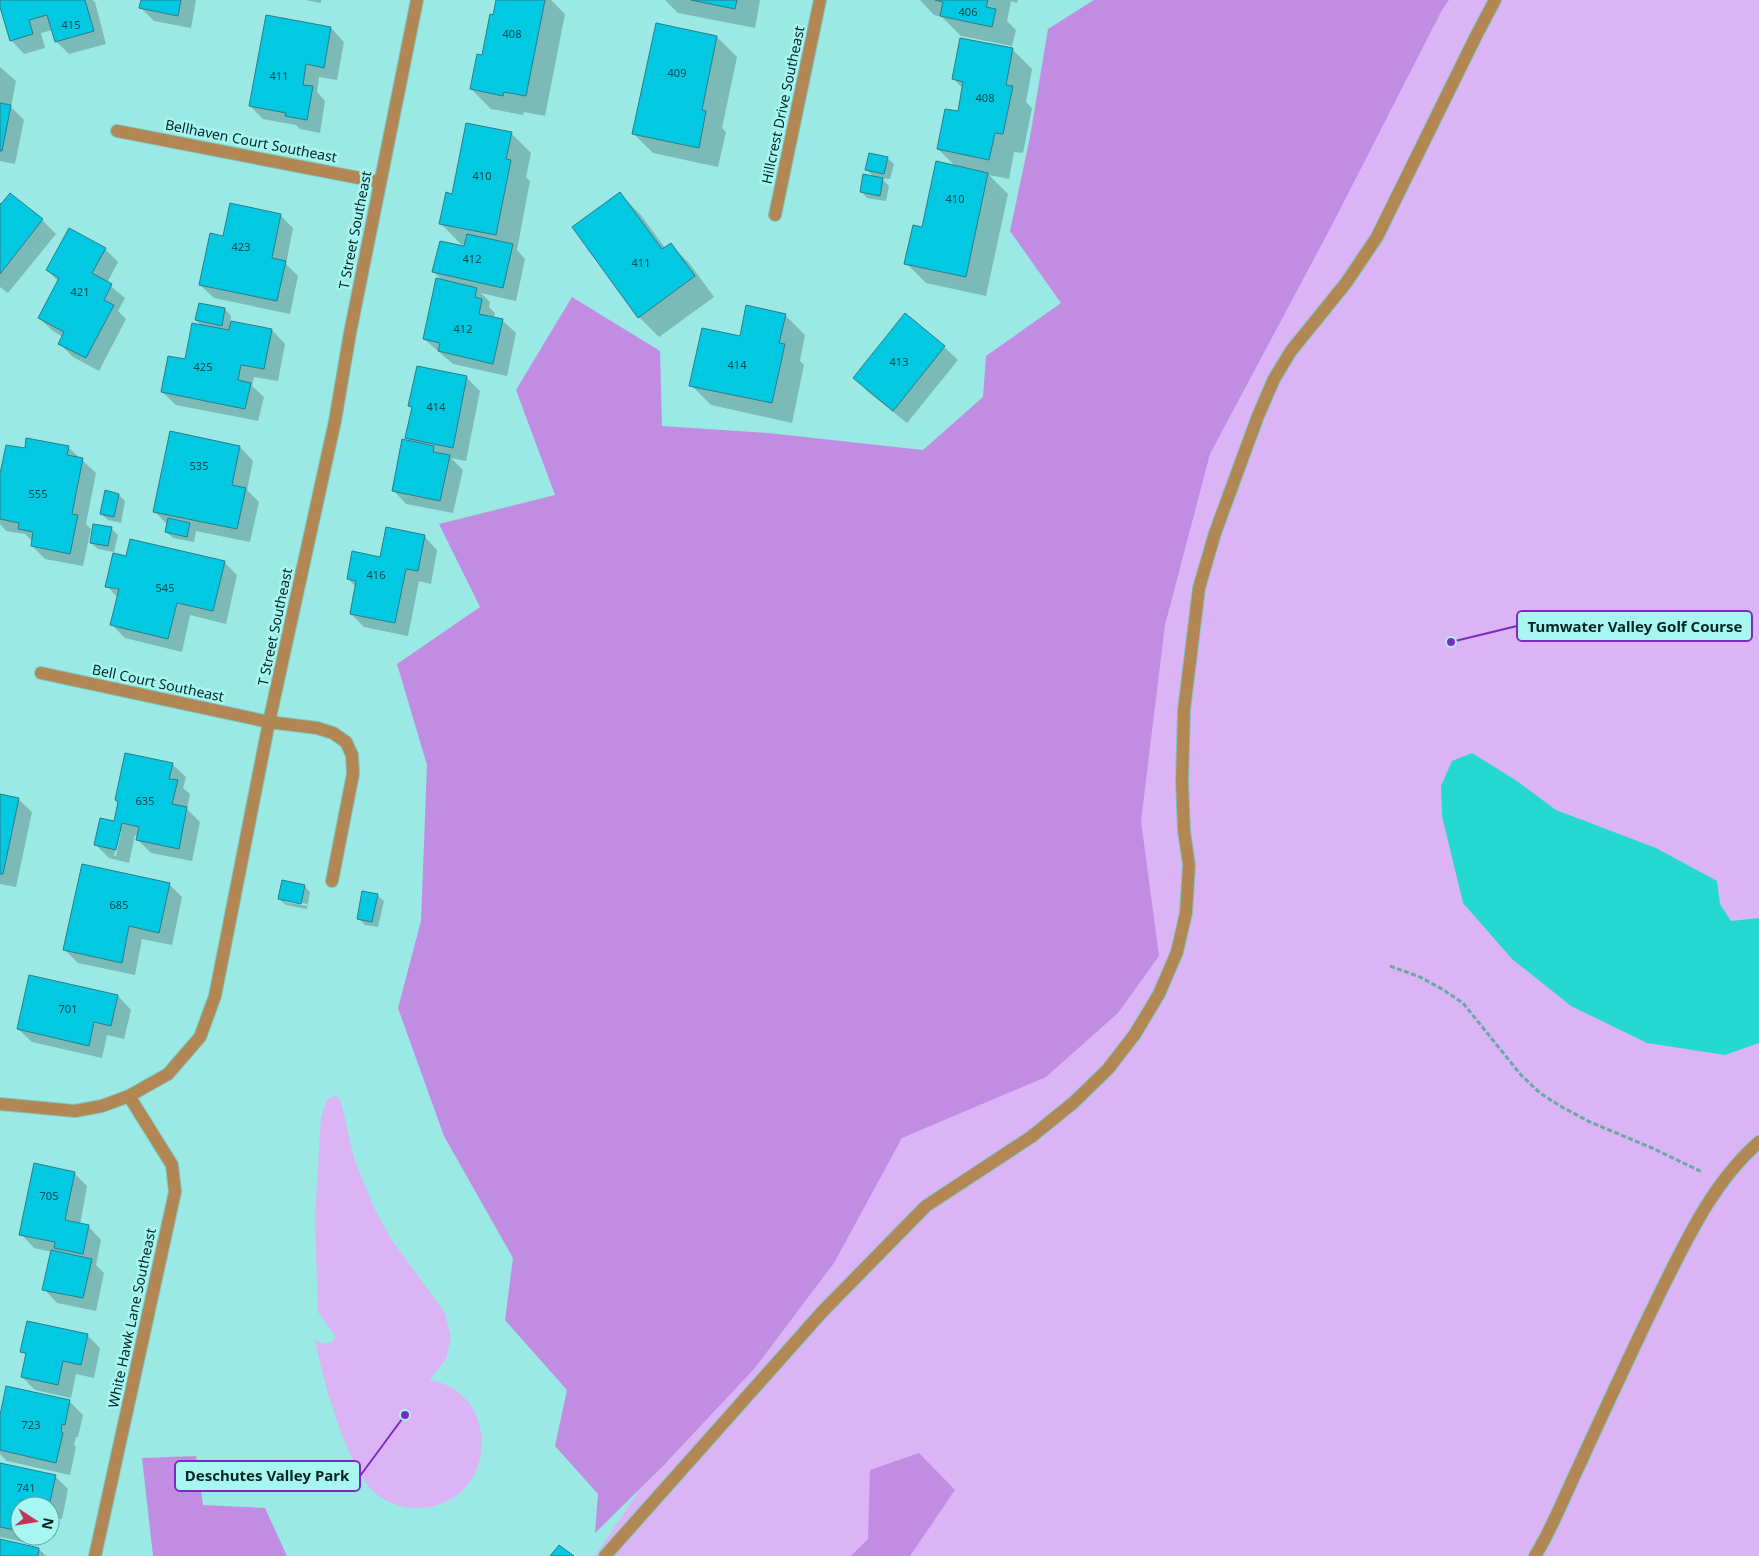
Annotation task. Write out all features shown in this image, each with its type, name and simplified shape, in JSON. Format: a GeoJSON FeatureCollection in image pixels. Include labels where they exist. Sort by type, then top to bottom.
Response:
{"type":"FeatureCollection","features":[{"type":"Feature","properties":{"kind":"street","name":"T Street Southeast"},"geometry":{"type":"LineString","coordinates":[[0,1104],[75,1111],[102,1106],[129,1096],[168,1074],[200,1037],[217,986],[269,722],[336,421],[350,334],[417,0]]}},
{"type":"Feature","properties":{"kind":"street","name":"Hillcrest Drive Southeast"},"geometry":{"type":"LineString","coordinates":[[775,215],[820,0]]}},
{"type":"Feature","properties":{"kind":"street"},"geometry":{"type":"LineString","coordinates":[[605,1556],[823,1311],[926,1206],[1031,1137],[1073,1103],[1108,1069],[1135,1034],[1160,994],[1177,952],[1186,913],[1189,865],[1184,831],[1182,782],[1184,710],[1199,588],[1214,533],[1274,379],[1290,351],[1346,283],[1377,237],[1496,0]]}},
{"type":"Feature","properties":{"kind":"street","name":"Bellhaven Court Southeast"},"geometry":{"type":"LineString","coordinates":[[117,131],[380,182]]}},
{"type":"Feature","properties":{"kind":"street","name":"Bell Court Southeast"},"geometry":{"type":"LineString","coordinates":[[41,673],[269,722],[317,728],[333,733],[346,742],[352,755],[353,774],[332,880]]}},
{"type":"Feature","properties":{"kind":"street","name":"White Hawk Lane Southeast"},"geometry":{"type":"LineString","coordinates":[[95,1556],[175,1192],[172,1165],[129,1096]]}},
{"type":"Feature","properties":{"kind":"street"},"geometry":{"type":"LineString","coordinates":[[1534,1556],[1557,1512],[1690,1233],[1721,1185],[1742,1157],[1759,1142]]}},
{"type":"Feature","properties":{"kind":"path"},"geometry":{"type":"LineString","coordinates":[[1390,966],[1420,977],[1442,989],[1462,1004],[1521,1075],[1546,1097],[1590,1122],[1699,1170],[1721,1185]]}},
{"type":"Feature","properties":{"kind":"shaded area"},"geometry":{"type":"Polygon","coordinates":[[[1094,0],[1449,0],[1442,10],[1332,225],[1210,454],[1165,625],[1141,821],[1159,956],[1118,1013],[1046,1077],[902,1138],[834,1263],[754,1369],[662,1467],[595,1533],[598,1494],[555,1446],[567,1390],[505,1320],[513,1258],[444,1136],[398,1008],[421,921],[427,765],[397,664],[480,607],[439,524],[555,495],[516,390],[572,297],[660,351],[662,426],[768,433],[923,450],[983,397],[986,356],[1061,303],[1010,231],[1030,137],[1048,29],[1094,0]]]}},
{"type":"Feature","properties":{"kind":"shaded area"},"geometry":{"type":"Polygon","coordinates":[[[1425,0],[1759,0],[1759,1556],[595,1556],[886,1122],[1181,462],[1425,0]]]}},
{"type":"Feature","properties":{"kind":"shaded area"},"geometry":{"type":"Polygon","coordinates":[[[335,1095],[342,1106],[354,1158],[374,1208],[391,1239],[445,1313],[451,1338],[446,1359],[429,1380],[453,1389],[470,1404],[479,1425],[482,1448],[476,1470],[464,1489],[444,1503],[411,1508],[391,1503],[374,1493],[363,1479],[349,1452],[333,1410],[325,1382],[315,1340],[323,1344],[332,1342],[336,1337],[318,1312],[315,1217],[321,1117],[327,1100],[335,1095]]]}},
{"type":"Feature","properties":{"kind":"shaded area"},"geometry":{"type":"Polygon","coordinates":[[[919,1453],[955,1490],[910,1556],[851,1556],[868,1539],[870,1470],[919,1453]]]}},
{"type":"Feature","properties":{"kind":"shaded area"},"geometry":{"type":"Polygon","coordinates":[[[196,1456],[203,1505],[265,1508],[287,1556],[153,1556],[142,1458],[196,1456]]]}},
{"type":"Feature","properties":{"kind":"water"},"geometry":{"type":"Polygon","coordinates":[[[1472,753],[1517,781],[1556,810],[1656,848],[1717,881],[1720,904],[1731,921],[1759,918],[1759,1043],[1725,1055],[1647,1043],[1571,1006],[1512,959],[1463,903],[1442,816],[1441,786],[1452,761],[1472,753]]]}},
{"type":"Feature","properties":{"kind":"building"},"geometry":{"type":"Polygon","coordinates":[[[0,0],[85,0],[94,31],[55,42],[47,15],[29,20],[33,34],[10,41],[0,7],[0,0]]]}},
{"type":"Feature","properties":{"kind":"building"},"geometry":{"type":"Polygon","coordinates":[[[141,0],[181,0],[178,16],[139,8],[141,0]]]}},
{"type":"Feature","properties":{"kind":"building"},"geometry":{"type":"Polygon","coordinates":[[[496,0],[545,0],[526,96],[504,92],[503,96],[470,89],[477,54],[482,55],[490,14],[493,15],[496,0]]]}},
{"type":"Feature","properties":{"kind":"building"},"geometry":{"type":"Polygon","coordinates":[[[691,0],[737,0],[735,9],[691,0]]]}},
{"type":"Feature","properties":{"kind":"building"},"geometry":{"type":"Polygon","coordinates":[[[935,0],[988,0],[986,7],[996,9],[992,27],[940,16],[943,2],[935,0]]]}},
{"type":"Feature","properties":{"kind":"building"},"geometry":{"type":"Polygon","coordinates":[[[266,15],[331,27],[324,68],[306,64],[303,85],[313,86],[307,120],[285,116],[286,113],[249,106],[266,15]]]}},
{"type":"Feature","properties":{"kind":"building"},"geometry":{"type":"Polygon","coordinates":[[[656,23],[717,36],[702,110],[706,111],[699,148],[632,134],[656,23]]]}},
{"type":"Feature","properties":{"kind":"building"},"geometry":{"type":"Polygon","coordinates":[[[960,38],[1013,48],[1006,85],[1013,86],[1003,134],[995,133],[989,160],[937,149],[945,109],[958,111],[963,82],[952,79],[960,38]]]}},
{"type":"Feature","properties":{"kind":"building"},"geometry":{"type":"Polygon","coordinates":[[[0,103],[11,105],[2,151],[0,151],[0,103]]]}},
{"type":"Feature","properties":{"kind":"building"},"geometry":{"type":"Polygon","coordinates":[[[466,123],[512,132],[506,159],[511,160],[496,235],[439,224],[446,192],[452,194],[466,123]]]}},
{"type":"Feature","properties":{"kind":"building"},"geometry":{"type":"Polygon","coordinates":[[[869,153],[888,157],[884,174],[865,170],[869,153]]]}},
{"type":"Feature","properties":{"kind":"building"},"geometry":{"type":"Polygon","coordinates":[[[936,161],[988,173],[966,277],[904,264],[913,225],[922,227],[936,161]]]}},
{"type":"Feature","properties":{"kind":"building"},"geometry":{"type":"Polygon","coordinates":[[[863,174],[883,178],[880,196],[860,192],[863,174]]]}},
{"type":"Feature","properties":{"kind":"building"},"geometry":{"type":"Polygon","coordinates":[[[620,192],[662,249],[671,243],[695,276],[638,318],[572,227],[620,192]]]}},
{"type":"Feature","properties":{"kind":"building"},"geometry":{"type":"Polygon","coordinates":[[[10,193],[43,219],[0,274],[0,203],[10,193]]]}},
{"type":"Feature","properties":{"kind":"building"},"geometry":{"type":"Polygon","coordinates":[[[230,203],[281,214],[272,258],[286,261],[277,301],[199,285],[210,233],[223,236],[230,203]]]}},
{"type":"Feature","properties":{"kind":"building"},"geometry":{"type":"Polygon","coordinates":[[[69,228],[106,248],[92,273],[112,284],[104,300],[114,305],[86,358],[58,344],[64,332],[38,318],[59,278],[46,270],[69,228]]]}},
{"type":"Feature","properties":{"kind":"building"},"geometry":{"type":"Polygon","coordinates":[[[467,234],[513,244],[503,288],[432,272],[440,241],[464,246],[467,234]]]}},
{"type":"Feature","properties":{"kind":"building"},"geometry":{"type":"Polygon","coordinates":[[[436,278],[477,288],[475,297],[482,299],[479,314],[503,319],[493,364],[438,351],[440,343],[423,339],[436,278]]]}},
{"type":"Feature","properties":{"kind":"building"},"geometry":{"type":"Polygon","coordinates":[[[199,303],[225,308],[222,326],[195,320],[199,303]]]}},
{"type":"Feature","properties":{"kind":"building"},"geometry":{"type":"Polygon","coordinates":[[[746,305],[786,314],[779,343],[785,344],[772,403],[689,386],[702,328],[740,336],[746,305]]]}},
{"type":"Feature","properties":{"kind":"building"},"geometry":{"type":"Polygon","coordinates":[[[905,313],[945,346],[893,411],[853,378],[905,313]]]}},
{"type":"Feature","properties":{"kind":"building"},"geometry":{"type":"Polygon","coordinates":[[[231,321],[272,329],[264,369],[241,365],[238,380],[251,383],[245,409],[161,392],[168,356],[185,359],[192,323],[229,330],[231,321]]]}},
{"type":"Feature","properties":{"kind":"building"},"geometry":{"type":"Polygon","coordinates":[[[417,366],[467,376],[453,448],[405,438],[412,407],[408,406],[417,366]]]}},
{"type":"Feature","properties":{"kind":"building"},"geometry":{"type":"Polygon","coordinates":[[[170,431],[240,446],[232,485],[246,488],[237,529],[153,512],[170,431]]]}},
{"type":"Feature","properties":{"kind":"building"},"geometry":{"type":"Polygon","coordinates":[[[26,438],[69,446],[67,455],[83,458],[72,514],[78,515],[70,554],[31,546],[33,532],[18,529],[19,523],[0,519],[0,474],[6,445],[25,448],[26,438]]]}},
{"type":"Feature","properties":{"kind":"building"},"geometry":{"type":"Polygon","coordinates":[[[402,439],[434,446],[433,452],[450,455],[440,501],[392,491],[402,439]]]}},
{"type":"Feature","properties":{"kind":"building"},"geometry":{"type":"Polygon","coordinates":[[[105,490],[119,494],[114,517],[100,514],[105,490]]]}},
{"type":"Feature","properties":{"kind":"building"},"geometry":{"type":"Polygon","coordinates":[[[168,518],[190,523],[187,537],[165,532],[168,518]]]}},
{"type":"Feature","properties":{"kind":"building"},"geometry":{"type":"Polygon","coordinates":[[[93,524],[112,527],[108,546],[90,543],[93,524]]]}},
{"type":"Feature","properties":{"kind":"building"},"geometry":{"type":"Polygon","coordinates":[[[386,527],[425,535],[418,571],[406,569],[395,623],[350,614],[356,581],[347,579],[352,551],[380,557],[386,527]]]}},
{"type":"Feature","properties":{"kind":"building"},"geometry":{"type":"Polygon","coordinates":[[[130,539],[225,561],[213,611],[177,603],[168,639],[110,625],[119,589],[105,587],[113,553],[126,556],[130,539]]]}},
{"type":"Feature","properties":{"kind":"building"},"geometry":{"type":"Polygon","coordinates":[[[125,753],[173,763],[169,779],[178,780],[172,804],[187,807],[179,849],[136,840],[139,827],[122,823],[116,850],[94,845],[100,818],[114,821],[118,802],[115,800],[125,753]]]}},
{"type":"Feature","properties":{"kind":"building"},"geometry":{"type":"Polygon","coordinates":[[[0,794],[19,798],[3,874],[0,874],[0,794]]]}},
{"type":"Feature","properties":{"kind":"building"},"geometry":{"type":"Polygon","coordinates":[[[82,864],[170,883],[159,933],[129,926],[122,963],[63,950],[82,864]]]}},
{"type":"Feature","properties":{"kind":"building"},"geometry":{"type":"Polygon","coordinates":[[[282,880],[305,885],[301,904],[278,899],[282,880]]]}},
{"type":"Feature","properties":{"kind":"building"},"geometry":{"type":"Polygon","coordinates":[[[362,891],[378,894],[372,922],[357,919],[362,891]]]}},
{"type":"Feature","properties":{"kind":"building"},"geometry":{"type":"Polygon","coordinates":[[[29,975],[118,995],[111,1026],[94,1022],[89,1046],[17,1029],[29,975]]]}},
{"type":"Feature","properties":{"kind":"building"},"geometry":{"type":"Polygon","coordinates":[[[34,1163],[75,1172],[65,1220],[89,1225],[83,1254],[54,1248],[55,1242],[19,1235],[34,1163]]]}},
{"type":"Feature","properties":{"kind":"building"},"geometry":{"type":"Polygon","coordinates":[[[51,1250],[92,1259],[83,1298],[42,1290],[51,1250]]]}},
{"type":"Feature","properties":{"kind":"building"},"geometry":{"type":"Polygon","coordinates":[[[27,1321],[88,1334],[81,1365],[63,1361],[58,1385],[21,1377],[26,1353],[20,1352],[27,1321]]]}},
{"type":"Feature","properties":{"kind":"building"},"geometry":{"type":"Polygon","coordinates":[[[6,1386],[70,1400],[65,1425],[62,1424],[61,1432],[63,1433],[56,1463],[0,1450],[0,1415],[6,1386]]]}},
{"type":"Feature","properties":{"kind":"building"},"geometry":{"type":"Polygon","coordinates":[[[0,1463],[56,1475],[51,1496],[10,1496],[10,1529],[0,1527],[0,1463]]]}},
{"type":"Feature","properties":{"kind":"building"},"geometry":{"type":"Polygon","coordinates":[[[0,1539],[10,1541],[10,1546],[39,1548],[38,1556],[0,1556],[0,1539]]]}},
{"type":"Feature","properties":{"kind":"building"},"geometry":{"type":"Polygon","coordinates":[[[559,1545],[574,1556],[550,1556],[559,1545]]]}},
{"type":"Feature","properties":{"kind":"place","name":"Tumwater Valley Golf Course"},"geometry":{"type":"Point","coordinates":[1451,642]}},
{"type":"Feature","properties":{"kind":"place","name":"Deschutes Valley Park"},"geometry":{"type":"Point","coordinates":[405,1415]}}]}
